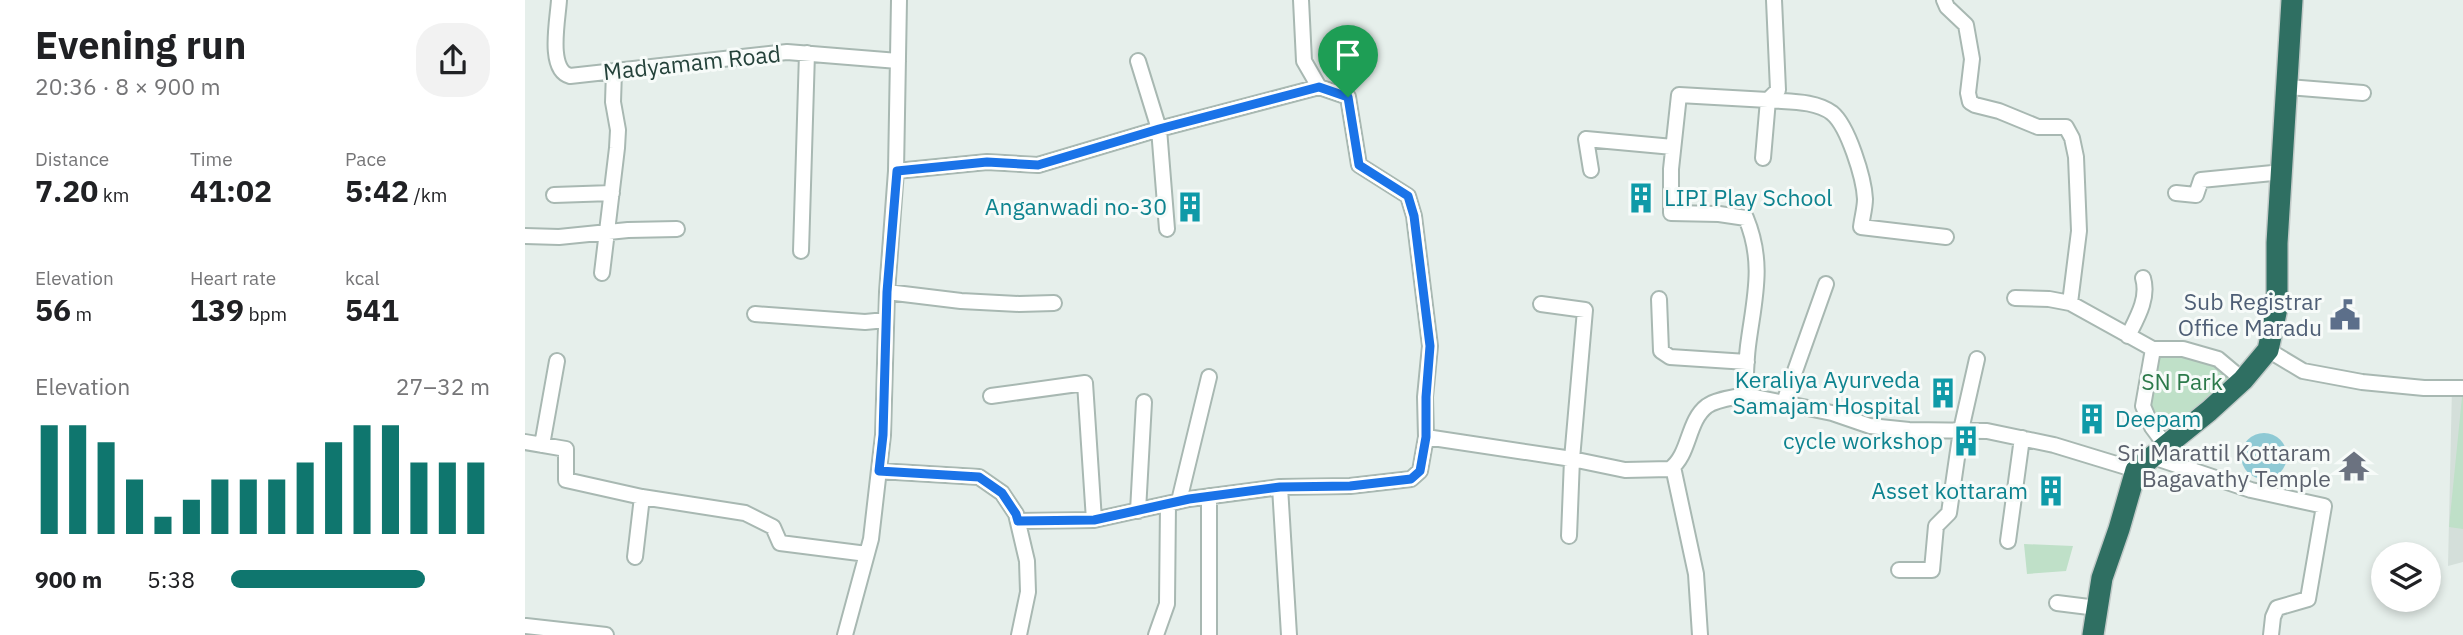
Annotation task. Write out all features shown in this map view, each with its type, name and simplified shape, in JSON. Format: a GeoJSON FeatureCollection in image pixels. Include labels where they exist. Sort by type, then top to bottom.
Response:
{"type":"FeatureCollection","features":[{"type":"Feature","properties":{"kind":"highway"},"geometry":{"type":"LineString","coordinates":[[2093,635],[2102,578],[2136,470],[2243,380],[2268,350],[2277,309],[2277,243],[2292,0]]}},
{"type":"Feature","properties":{"kind":"street","name":"Madyamam Road"},"geometry":{"type":"LineString","coordinates":[[559,0],[555,48],[558,68],[563,74],[570,76],[772,53],[807,53],[898,61]]}},
{"type":"Feature","properties":{"kind":"street"},"geometry":{"type":"LineString","coordinates":[[845,635],[867,554],[883,435],[887,292],[897,171],[899,0]]}},
{"type":"Feature","properties":{"kind":"street"},"geometry":{"type":"LineString","coordinates":[[1301,0],[1304,61],[1319,87]]}},
{"type":"Feature","properties":{"kind":"street"},"geometry":{"type":"LineString","coordinates":[[1763,158],[1767,100],[1778,90],[1774,0]]}},
{"type":"Feature","properties":{"kind":"street"},"geometry":{"type":"LineString","coordinates":[[1944,0],[1947,7],[1966,25],[1972,59],[1968,93],[1970,102],[2038,127],[2066,127],[2072,138],[2076,157],[2079,231],[2070,303]]}},
{"type":"Feature","properties":{"kind":"street"},"geometry":{"type":"LineString","coordinates":[[801,251],[807,53]]}},
{"type":"Feature","properties":{"kind":"street"},"geometry":{"type":"LineString","coordinates":[[1138,61],[1159,129],[1167,229]]}},
{"type":"Feature","properties":{"kind":"street"},"geometry":{"type":"LineString","coordinates":[[602,273],[618,130],[613,103],[614,71]]}},
{"type":"Feature","properties":{"kind":"street"},"geometry":{"type":"LineString","coordinates":[[897,171],[987,162],[1038,165],[1159,129],[1319,87],[1348,97],[1359,165],[1408,196],[1414,216],[1430,346],[1426,437],[1420,471],[1411,479],[1350,486],[1280,487],[1209,496],[1094,520],[1018,521]]}},
{"type":"Feature","properties":{"kind":"street"},"geometry":{"type":"LineString","coordinates":[[2288,88],[2363,93]]}},
{"type":"Feature","properties":{"kind":"street"},"geometry":{"type":"LineString","coordinates":[[1745,395],[1758,275],[1755,239],[1746,218],[1719,214],[1671,213],[1671,169],[1679,95],[1813,105],[1831,112],[1844,127],[1854,156],[1865,200],[1861,227],[1945,237]]}},
{"type":"Feature","properties":{"kind":"street"},"geometry":{"type":"LineString","coordinates":[[1591,170],[1586,139],[1673,147]]}},
{"type":"Feature","properties":{"kind":"street"},"geometry":{"type":"LineString","coordinates":[[2176,193],[2196,195],[2201,180],[2283,172]]}},
{"type":"Feature","properties":{"kind":"street"},"geometry":{"type":"LineString","coordinates":[[554,195],[612,193]]}},
{"type":"Feature","properties":{"kind":"street"},"geometry":{"type":"LineString","coordinates":[[525,236],[559,237],[677,229]]}},
{"type":"Feature","properties":{"kind":"street"},"geometry":{"type":"LineString","coordinates":[[2129,336],[2140,312],[2146,288],[2143,278]]}},
{"type":"Feature","properties":{"kind":"street"},"geometry":{"type":"LineString","coordinates":[[1784,402],[1826,284]]}},
{"type":"Feature","properties":{"kind":"street"},"geometry":{"type":"LineString","coordinates":[[887,292],[961,301],[1054,303]]}},
{"type":"Feature","properties":{"kind":"street"},"geometry":{"type":"LineString","coordinates":[[2015,298],[2070,303],[2153,349],[2167,347],[2200,352],[2218,359],[2243,380]]}},
{"type":"Feature","properties":{"kind":"street"},"geometry":{"type":"LineString","coordinates":[[1659,299],[1661,351],[1670,357],[1747,362]]}},
{"type":"Feature","properties":{"kind":"street"},"geometry":{"type":"LineString","coordinates":[[1541,304],[1585,310],[1572,459],[1569,536]]}},
{"type":"Feature","properties":{"kind":"street"},"geometry":{"type":"LineString","coordinates":[[755,314],[865,322],[886,320]]}},
{"type":"Feature","properties":{"kind":"street"},"geometry":{"type":"LineString","coordinates":[[2153,349],[2143,406],[2160,452],[2251,490],[2324,506],[2308,599],[2277,608],[2271,635]]}},
{"type":"Feature","properties":{"kind":"street"},"geometry":{"type":"LineString","coordinates":[[2268,350],[2302,371],[2362,382],[2424,388],[2463,388]]}},
{"type":"Feature","properties":{"kind":"street"},"geometry":{"type":"LineString","coordinates":[[1899,570],[1932,570],[1936,526],[1949,513],[1961,430],[1977,359]]}},
{"type":"Feature","properties":{"kind":"street"},"geometry":{"type":"LineString","coordinates":[[542,445],[557,361]]}},
{"type":"Feature","properties":{"kind":"street"},"geometry":{"type":"LineString","coordinates":[[1156,635],[1167,604],[1174,503],[1209,377]]}},
{"type":"Feature","properties":{"kind":"street"},"geometry":{"type":"LineString","coordinates":[[991,396],[1085,383],[1094,520]]}},
{"type":"Feature","properties":{"kind":"street"},"geometry":{"type":"LineString","coordinates":[[1426,437],[1572,459],[1625,470],[1669,469],[1680,458],[1697,418],[1706,407],[1718,401],[1745,395],[1832,413],[1870,426],[1909,430],[1987,431],[2054,445],[2136,470]]}},
{"type":"Feature","properties":{"kind":"street"},"geometry":{"type":"LineString","coordinates":[[1138,511],[1144,402]]}},
{"type":"Feature","properties":{"kind":"street"},"geometry":{"type":"LineString","coordinates":[[2008,541],[2022,438]]}},
{"type":"Feature","properties":{"kind":"street"},"geometry":{"type":"LineString","coordinates":[[525,442],[566,449],[566,480],[642,497],[745,513],[773,527],[780,543],[867,554]]}},
{"type":"Feature","properties":{"kind":"street"},"geometry":{"type":"LineString","coordinates":[[1673,467],[1696,574],[1699,635]]}},
{"type":"Feature","properties":{"kind":"street"},"geometry":{"type":"LineString","coordinates":[[879,471],[979,477],[1002,493],[1016,514],[1027,561],[1028,592],[1019,635]]}},
{"type":"Feature","properties":{"kind":"street"},"geometry":{"type":"LineString","coordinates":[[1280,487],[1289,635]]}},
{"type":"Feature","properties":{"kind":"street"},"geometry":{"type":"LineString","coordinates":[[1209,496],[1209,635]]}},
{"type":"Feature","properties":{"kind":"street"},"geometry":{"type":"LineString","coordinates":[[635,557],[642,497]]}},
{"type":"Feature","properties":{"kind":"street"},"geometry":{"type":"LineString","coordinates":[[2057,603],[2097,608]]}},
{"type":"Feature","properties":{"kind":"street"},"geometry":{"type":"LineString","coordinates":[[527,629],[606,635]]}},
{"type":"Feature","properties":{"kind":"shaded area"},"geometry":{"type":"Polygon","coordinates":[[[2452,387],[2463,388],[2463,562],[2448,566],[2452,387]]]}},
{"type":"Feature","properties":{"kind":"green space","name":"SN Park"},"geometry":{"type":"Polygon","coordinates":[[[2171,350],[2201,355],[2230,377],[2181,424],[2166,432],[2159,429],[2155,420],[2149,388],[2152,362],[2171,350]]]}},
{"type":"Feature","properties":{"kind":"green space"},"geometry":{"type":"Polygon","coordinates":[[[2463,397],[2463,529],[2449,527],[2463,397]]]}},
{"type":"Feature","properties":{"kind":"green space"},"geometry":{"type":"Polygon","coordinates":[[[2024,544],[2073,546],[2066,571],[2027,574],[2024,544]]]}},
{"type":"Feature","properties":{"kind":"water"},"geometry":{"type":"Polygon","coordinates":[[[2264,433],[2280,440],[2287,456],[2280,472],[2264,479],[2248,472],[2241,456],[2248,440],[2264,433]]]}},
{"type":"Feature","properties":{"kind":"place","name":"LIPI Play School"},"geometry":{"type":"Point","coordinates":[1641,198]}},
{"type":"Feature","properties":{"kind":"place","name":"Anganwadi no-30"},"geometry":{"type":"Point","coordinates":[1190,207]}},
{"type":"Feature","properties":{"kind":"place","name":"Sub Registrar Office Maradu"},"geometry":{"type":"Point","coordinates":[2345,315]}},
{"type":"Feature","properties":{"kind":"place","name":"Keraliya Ayurveda Samajam Hospital"},"geometry":{"type":"Point","coordinates":[1943,393]}},
{"type":"Feature","properties":{"kind":"place","name":"Deepam"},"geometry":{"type":"Point","coordinates":[2092,419]}},
{"type":"Feature","properties":{"kind":"place","name":"cycle workshop"},"geometry":{"type":"Point","coordinates":[1966,441]}},
{"type":"Feature","properties":{"kind":"place","name":"Sri Marattil Kottaram Bagavathy Temple"},"geometry":{"type":"Point","coordinates":[2354,466]}},
{"type":"Feature","properties":{"kind":"place","name":"Asset kottaram"},"geometry":{"type":"Point","coordinates":[2051,491]}},
{"type":"Feature","properties":{"kind":"route"},"geometry":{"type":"LineString","coordinates":[[1319,87],[1348,97],[1359,165],[1408,196],[1414,216],[1430,346],[1426,437],[1420,471],[1411,479],[1350,486],[1280,487],[1189,499],[1094,520],[1018,521],[1002,493],[979,477],[879,471],[883,435],[887,292],[897,171],[987,162],[1038,165],[1159,129],[1319,87]]}}]}
